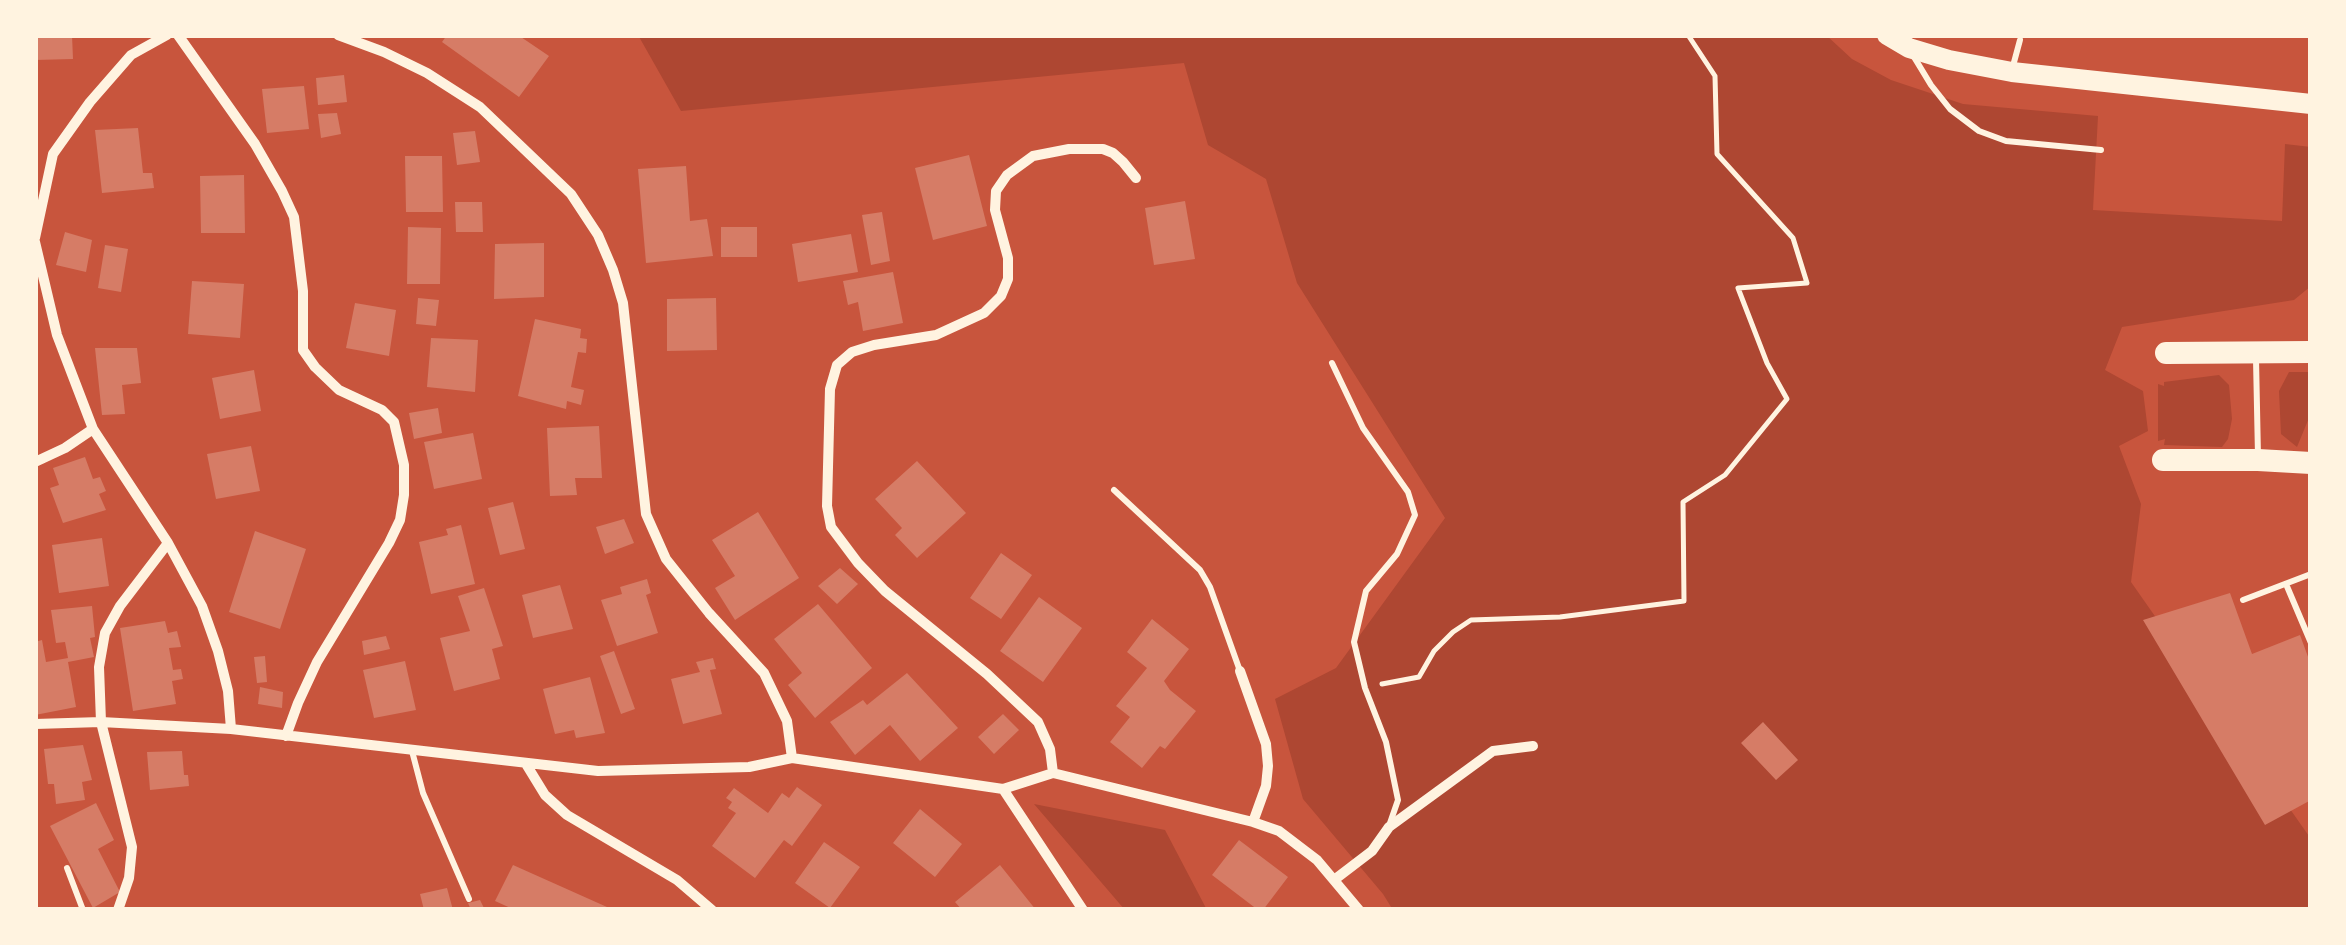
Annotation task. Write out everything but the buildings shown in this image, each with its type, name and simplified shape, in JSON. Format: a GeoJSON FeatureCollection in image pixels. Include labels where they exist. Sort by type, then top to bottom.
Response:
{"type":"FeatureCollection","features":[{"type":"Feature","properties":{"kind":"highway"},"geometry":{"type":"LineString","coordinates":[[2166,353],[2311,352]]}},
{"type":"Feature","properties":{"kind":"highway"},"geometry":{"type":"LineString","coordinates":[[2163,460],[2311,463]]}},
{"type":"Feature","properties":{"kind":"main road"},"geometry":{"type":"LineString","coordinates":[[1887,35],[1909,48],[1949,60],[2012,72],[2311,104]]}},
{"type":"Feature","properties":{"kind":"street"},"geometry":{"type":"LineString","coordinates":[[167,35],[131,55],[90,102],[54,154],[35,240],[58,335],[93,430],[168,543],[202,606],[228,692],[230,729]]}},
{"type":"Feature","properties":{"kind":"street"},"geometry":{"type":"LineString","coordinates":[[178,35],[255,144],[294,217],[303,291],[303,350],[338,390],[382,410],[394,422],[404,465],[400,520],[317,662],[286,736]]}},
{"type":"Feature","properties":{"kind":"street"},"geometry":{"type":"LineString","coordinates":[[338,35],[413,66],[480,107],[570,194],[598,235],[623,303],[646,514],[666,559],[764,673],[787,720],[792,758]]}},
{"type":"Feature","properties":{"kind":"street"},"geometry":{"type":"LineString","coordinates":[[1054,772],[1050,749],[1038,722],[987,674],[885,591],[831,527],[827,506],[830,389],[837,365],[852,352],[936,335],[984,313],[1000,296],[1008,279],[1008,258],[994,210],[996,191],[1007,175],[1033,156],[1069,149],[1103,149],[1114,153],[1136,178]]}},
{"type":"Feature","properties":{"kind":"street"},"geometry":{"type":"LineString","coordinates":[[35,462],[93,430]]}},
{"type":"Feature","properties":{"kind":"street"},"geometry":{"type":"LineString","coordinates":[[118,910],[129,878],[132,847],[101,722],[99,667],[105,633],[120,606],[168,543]]}},
{"type":"Feature","properties":{"kind":"street"},"geometry":{"type":"LineString","coordinates":[[1240,671],[1266,744],[1268,766],[1266,786],[1253,822]]}},
{"type":"Feature","properties":{"kind":"street"},"geometry":{"type":"LineString","coordinates":[[35,724],[101,722],[230,729],[526,764],[617,770],[750,767],[792,758],[1002,789],[1054,772],[1279,832],[1317,860],[1360,910]]}},
{"type":"Feature","properties":{"kind":"street"},"geometry":{"type":"LineString","coordinates":[[1334,880],[1372,851],[1389,827],[1493,751],[1533,746]]}},
{"type":"Feature","properties":{"kind":"street"},"geometry":{"type":"LineString","coordinates":[[526,764],[546,795],[567,814],[677,880],[712,910]]}},
{"type":"Feature","properties":{"kind":"street"},"geometry":{"type":"LineString","coordinates":[[1002,789],[1083,910]]}},
{"type":"Feature","properties":{"kind":"lane"},"geometry":{"type":"LineString","coordinates":[[2012,72],[2020,40]]}},
{"type":"Feature","properties":{"kind":"lane"},"geometry":{"type":"LineString","coordinates":[[1909,48],[1950,109],[1980,131],[2006,141],[2101,150]]}},
{"type":"Feature","properties":{"kind":"lane"},"geometry":{"type":"LineString","coordinates":[[2256,353],[2258,460]]}},
{"type":"Feature","properties":{"kind":"lane"},"geometry":{"type":"LineString","coordinates":[[1332,363],[1363,428],[1408,492],[1415,515],[1397,554],[1366,591],[1354,642],[1365,688],[1386,742],[1398,800],[1389,827]]}},
{"type":"Feature","properties":{"kind":"lane"},"geometry":{"type":"LineString","coordinates":[[1114,490],[1200,570],[1210,587],[1240,671]]}},
{"type":"Feature","properties":{"kind":"lane"},"geometry":{"type":"LineString","coordinates":[[2243,600],[2311,574]]}},
{"type":"Feature","properties":{"kind":"lane"},"geometry":{"type":"LineString","coordinates":[[2286,584],[2311,643]]}},
{"type":"Feature","properties":{"kind":"lane"},"geometry":{"type":"LineString","coordinates":[[412,751],[423,792],[469,899]]}},
{"type":"Feature","properties":{"kind":"lane"},"geometry":{"type":"LineString","coordinates":[[67,868],[83,910]]}},
{"type":"Feature","properties":{"kind":"path"},"geometry":{"type":"LineString","coordinates":[[1365,688],[1419,677],[1434,651],[1471,620],[1560,617],[1684,601],[1684,502],[1725,475],[1787,400],[1738,288],[1807,283],[1793,238],[1716,154],[1716,76],[1688,35]]}},
{"type":"Feature","properties":{"kind":"shaded area"},"geometry":{"type":"Polygon","coordinates":[[[638,35],[1826,35],[1852,59],[1891,80],[1963,104],[2098,116],[2093,210],[2282,221],[2285,144],[2311,147],[2311,286],[2294,300],[2122,327],[2105,370],[2143,391],[2148,431],[2119,446],[2141,504],[2131,582],[2311,839],[2311,910],[1393,910],[1303,799],[1275,699],[1336,668],[1445,518],[1297,283],[1266,179],[1208,145],[1184,63],[681,111],[638,35]]]}},
{"type":"Feature","properties":{"kind":"shaded area"},"geometry":{"type":"Polygon","coordinates":[[[2289,372],[2311,372],[2311,413],[2297,447],[2281,434],[2279,391],[2289,372]]]}},
{"type":"Feature","properties":{"kind":"shaded area"},"geometry":{"type":"Polygon","coordinates":[[[2219,375],[2229,385],[2232,419],[2222,447],[2164,445],[2165,439],[2158,441],[2158,384],[2219,375]]]}},
{"type":"Feature","properties":{"kind":"shaded area"},"geometry":{"type":"Polygon","coordinates":[[[1034,804],[1165,830],[1207,910],[1125,910],[1034,804]]]}}]}
